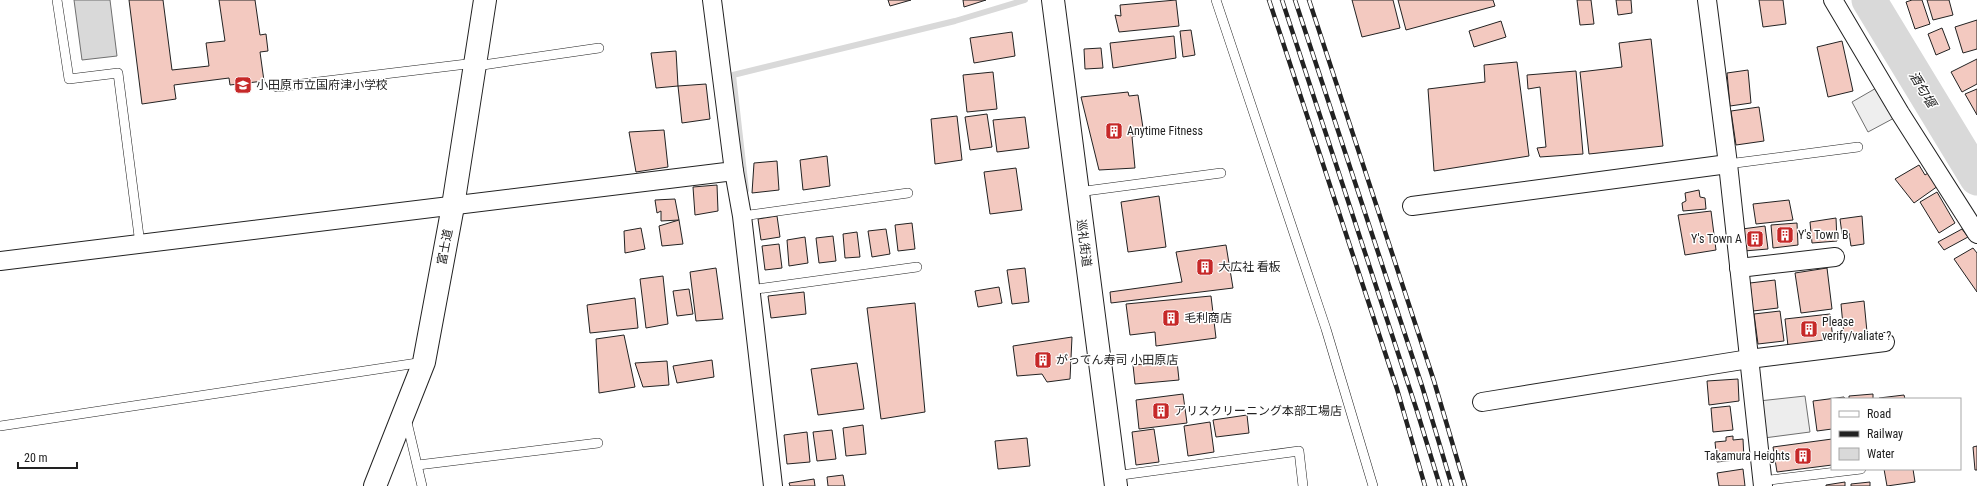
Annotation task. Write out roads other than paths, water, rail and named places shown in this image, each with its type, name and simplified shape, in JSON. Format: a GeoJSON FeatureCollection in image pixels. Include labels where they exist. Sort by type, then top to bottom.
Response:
{"type":"FeatureCollection","features":[{"type":"Feature","properties":{"kind":"street","name":"富士道"},"geometry":{"type":"LineString","coordinates":[[376,486],[424,362],[453,206],[485,0]]}},
{"type":"Feature","properties":{"kind":"street"},"geometry":{"type":"LineString","coordinates":[[712,0],[734,171],[742,216],[773,486]]}},
{"type":"Feature","properties":{"kind":"street","name":"巡礼街道"},"geometry":{"type":"LineString","coordinates":[[1053,0],[1115,481]]}},
{"type":"Feature","properties":{"kind":"street"},"geometry":{"type":"LineString","coordinates":[[1707,0],[1728,164],[1762,484]]}},
{"type":"Feature","properties":{"kind":"street"},"geometry":{"type":"LineString","coordinates":[[1833,0],[1900,113],[1977,234]]}},
{"type":"Feature","properties":{"kind":"street"},"geometry":{"type":"LineString","coordinates":[[1412,206],[1728,164]]}},
{"type":"Feature","properties":{"kind":"street"},"geometry":{"type":"LineString","coordinates":[[0,261],[734,171]]}},
{"type":"Feature","properties":{"kind":"street"},"geometry":{"type":"LineString","coordinates":[[1739,268],[1835,257]]}},
{"type":"Feature","properties":{"kind":"street"},"geometry":{"type":"LineString","coordinates":[[1482,402],[1749,359],[1885,342]]}},
{"type":"Feature","properties":{"kind":"lane"},"geometry":{"type":"LineString","coordinates":[[57,0],[69,80],[118,73],[140,244]]}},
{"type":"Feature","properties":{"kind":"lane"},"geometry":{"type":"LineString","coordinates":[[1216,0],[1323,322],[1373,486]]}},
{"type":"Feature","properties":{"kind":"lane"},"geometry":{"type":"LineString","coordinates":[[278,87],[476,65],[600,48]]}},
{"type":"Feature","properties":{"kind":"lane"},"geometry":{"type":"LineString","coordinates":[[1728,164],[1858,147]]}},
{"type":"Feature","properties":{"kind":"lane"},"geometry":{"type":"LineString","coordinates":[[1078,192],[1221,173]]}},
{"type":"Feature","properties":{"kind":"lane"},"geometry":{"type":"LineString","coordinates":[[742,216],[908,193]]}},
{"type":"Feature","properties":{"kind":"lane"},"geometry":{"type":"LineString","coordinates":[[750,290],[917,267]]}},
{"type":"Feature","properties":{"kind":"lane"},"geometry":{"type":"LineString","coordinates":[[0,426],[424,362]]}},
{"type":"Feature","properties":{"kind":"lane"},"geometry":{"type":"LineString","coordinates":[[404,411],[422,486]]}},
{"type":"Feature","properties":{"kind":"lane"},"geometry":{"type":"LineString","coordinates":[[418,465],[598,443]]}},
{"type":"Feature","properties":{"kind":"lane"},"geometry":{"type":"LineString","coordinates":[[1115,481],[1299,451],[1303,486]]}},
{"type":"Feature","properties":{"kind":"lane"},"geometry":{"type":"LineString","coordinates":[[1762,484],[1854,470]]}},
{"type":"Feature","properties":{"kind":"water"},"geometry":{"type":"Polygon","coordinates":[[[74,0],[110,0],[117,56],[82,60],[74,0]]]}},
{"type":"Feature","properties":{"kind":"waterway"},"geometry":{"type":"LineString","coordinates":[[746,190],[733,75],[955,21],[1025,0]]}},
{"type":"Feature","properties":{"kind":"waterway","name":"酒匂堰"},"geometry":{"type":"LineString","coordinates":[[1869,0],[1977,178]]}},
{"type":"Feature","properties":{"kind":"railway"},"geometry":{"type":"LineString","coordinates":[[1269,0],[1397,389],[1425,486]]}},
{"type":"Feature","properties":{"kind":"railway"},"geometry":{"type":"LineString","coordinates":[[1282,0],[1417,411],[1440,486]]}},
{"type":"Feature","properties":{"kind":"railway"},"geometry":{"type":"LineString","coordinates":[[1295,0],[1422,386],[1452,486]]}},
{"type":"Feature","properties":{"kind":"railway"},"geometry":{"type":"LineString","coordinates":[[1309,0],[1434,381],[1465,486]]}},
{"type":"Feature","properties":{"kind":"place","name":"小田原市立国府津小学校"},"geometry":{"type":"Point","coordinates":[243,85]}},
{"type":"Feature","properties":{"kind":"place","name":"Anytime Fitness"},"geometry":{"type":"Point","coordinates":[1114,131]}},
{"type":"Feature","properties":{"kind":"place","name":"Y's Town B"},"geometry":{"type":"Point","coordinates":[1785,235]}},
{"type":"Feature","properties":{"kind":"place","name":"Y's Town A"},"geometry":{"type":"Point","coordinates":[1755,239]}},
{"type":"Feature","properties":{"kind":"place","name":"大広社 看板"},"geometry":{"type":"Point","coordinates":[1205,267]}},
{"type":"Feature","properties":{"kind":"place","name":"毛利商店"},"geometry":{"type":"Point","coordinates":[1171,318]}},
{"type":"Feature","properties":{"kind":"place","name":"Please verify/valiate ?"},"geometry":{"type":"Point","coordinates":[1809,329]}},
{"type":"Feature","properties":{"kind":"place","name":"がってん寿司 小田原店"},"geometry":{"type":"Point","coordinates":[1043,360]}},
{"type":"Feature","properties":{"kind":"place","name":"アリスクリーニング本部工場店"},"geometry":{"type":"Point","coordinates":[1161,411]}},
{"type":"Feature","properties":{"kind":"place","name":"Takamura Heights"},"geometry":{"type":"Point","coordinates":[1803,456]}}]}
